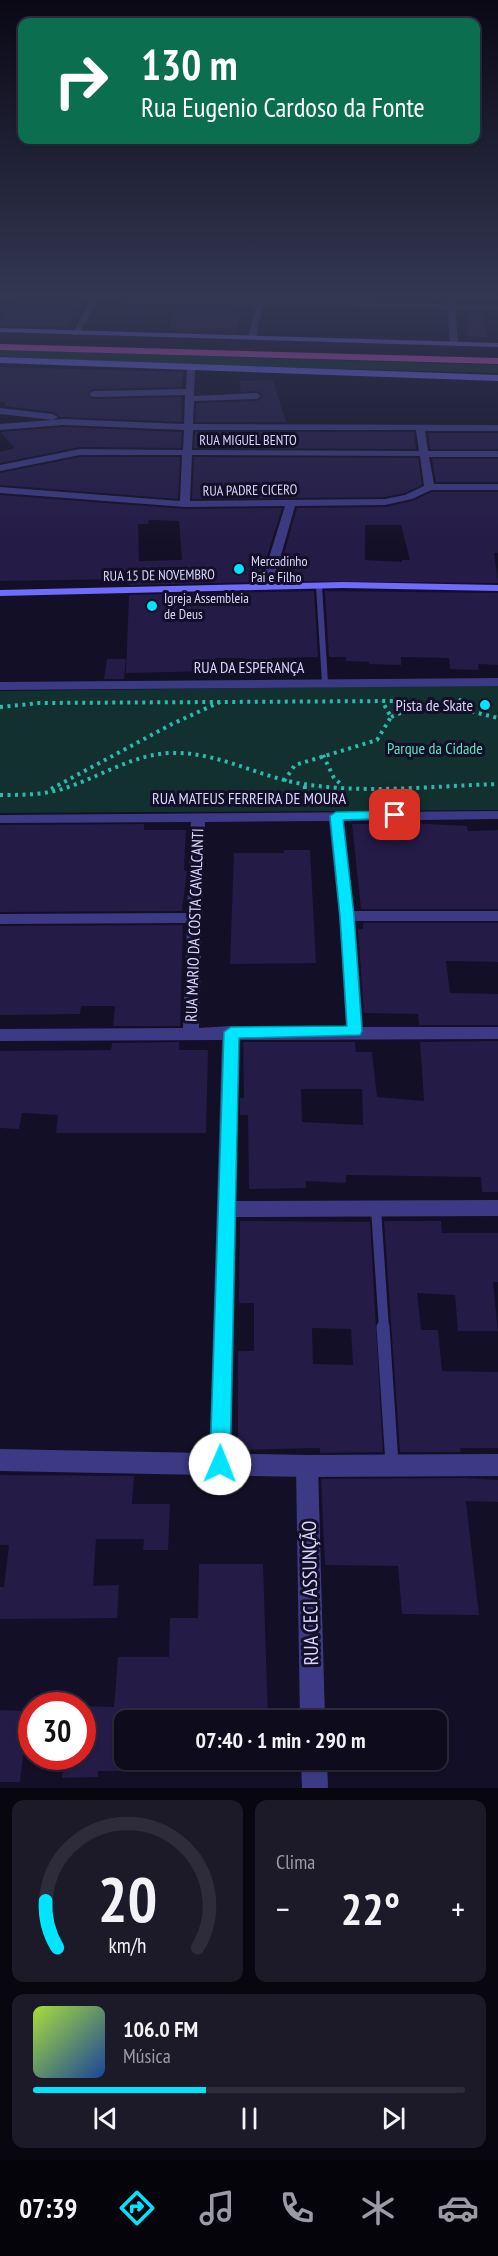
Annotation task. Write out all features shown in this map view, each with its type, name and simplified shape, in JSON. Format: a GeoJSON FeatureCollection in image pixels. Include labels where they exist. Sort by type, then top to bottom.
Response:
{"type":"FeatureCollection","features":[{"type":"Feature","properties":{"kind":"main road","name":"RUA 15 DE NOVEMBRO"},"geometry":{"type":"LineString","coordinates":[[0,593],[267,586],[498,588]]}},
{"type":"Feature","properties":{"kind":"street"},"geometry":{"type":"LineString","coordinates":[[185,504],[190,382]]}},
{"type":"Feature","properties":{"kind":"street"},"geometry":{"type":"LineString","coordinates":[[93,394],[257,396]]}},
{"type":"Feature","properties":{"kind":"street"},"geometry":{"type":"LineString","coordinates":[[0,411],[43,415],[64,422]]}},
{"type":"Feature","properties":{"kind":"street"},"geometry":{"type":"LineString","coordinates":[[0,427],[64,422],[188,427],[498,428]]}},
{"type":"Feature","properties":{"kind":"street"},"geometry":{"type":"LineString","coordinates":[[420,427],[429,487]]}},
{"type":"Feature","properties":{"kind":"street","name":"RUA MIGUEL BENTO"},"geometry":{"type":"LineString","coordinates":[[0,468],[73,453],[498,454]]}},
{"type":"Feature","properties":{"kind":"street","name":"RUA PADRE CICERO"},"geometry":{"type":"LineString","coordinates":[[0,490],[185,504],[391,501],[408,497],[429,487],[498,487]]}},
{"type":"Feature","properties":{"kind":"street"},"geometry":{"type":"LineString","coordinates":[[267,586],[291,503]]}},
{"type":"Feature","properties":{"kind":"street","name":"RUA DA ESPERANÇA"},"geometry":{"type":"LineString","coordinates":[[0,686],[498,682]]}},
{"type":"Feature","properties":{"kind":"street","name":"RUA MATEUS FERREIRA DE MOURA"},"geometry":{"type":"LineString","coordinates":[[0,819],[498,815]]}},
{"type":"Feature","properties":{"kind":"street","name":"RUA MARIO DA COSTA CAVALCANTI"},"geometry":{"type":"LineString","coordinates":[[191,1033],[198,816]]}},
{"type":"Feature","properties":{"kind":"street"},"geometry":{"type":"LineString","coordinates":[[336,816],[347,916],[354,1031]]}},
{"type":"Feature","properties":{"kind":"street"},"geometry":{"type":"LineString","coordinates":[[347,916],[498,916]]}},
{"type":"Feature","properties":{"kind":"street"},"geometry":{"type":"LineString","coordinates":[[0,919],[193,918]]}},
{"type":"Feature","properties":{"kind":"street"},"geometry":{"type":"LineString","coordinates":[[0,1035],[354,1031],[498,1033]]}},
{"type":"Feature","properties":{"kind":"street"},"geometry":{"type":"LineString","coordinates":[[220,1464],[231,1032]]}},
{"type":"Feature","properties":{"kind":"street"},"geometry":{"type":"LineString","coordinates":[[226,1209],[498,1208]]}},
{"type":"Feature","properties":{"kind":"street"},"geometry":{"type":"LineString","coordinates":[[0,1460],[308,1466],[498,1465]]}},
{"type":"Feature","properties":{"kind":"street","name":"RUA CECI ASSUNÇÃO"},"geometry":{"type":"LineString","coordinates":[[308,1466],[313,1710]]}},
{"type":"Feature","properties":{"kind":"street"},"geometry":{"type":"LineString","coordinates":[[314,1770],[315,1788]]}},
{"type":"Feature","properties":{"kind":"lane"},"geometry":{"type":"LineString","coordinates":[[319,586],[325,683]]}},
{"type":"Feature","properties":{"kind":"lane"},"geometry":{"type":"LineString","coordinates":[[376,1209],[392,1465]]}},
{"type":"Feature","properties":{"kind":"path"},"geometry":{"type":"LineString","coordinates":[[45,792],[172,724],[222,701]]}},
{"type":"Feature","properties":{"kind":"path"},"geometry":{"type":"LineString","coordinates":[[382,701],[391,717]]}},
{"type":"Feature","properties":{"kind":"path"},"geometry":{"type":"LineString","coordinates":[[0,707],[39,703],[382,701],[422,704],[498,718]]}},
{"type":"Feature","properties":{"kind":"path"},"geometry":{"type":"LineString","coordinates":[[284,781],[295,765],[377,740],[391,717],[422,704]]}},
{"type":"Feature","properties":{"kind":"path"},"geometry":{"type":"LineString","coordinates":[[0,795],[45,792],[65,788],[133,761],[167,753],[196,753],[284,781],[305,784],[343,786],[498,784]]}},
{"type":"Feature","properties":{"kind":"path"},"geometry":{"type":"LineString","coordinates":[[324,755],[328,769],[343,786]]}},
{"type":"Feature","properties":{"kind":"path"},"geometry":{"type":"LineString","coordinates":[[303,816],[305,784]]}},
{"type":"Feature","properties":{"kind":"green space","name":"Parque da Cidade"},"geometry":{"type":"Polygon","coordinates":[[[498,685],[498,810],[0,813],[0,691],[498,685]]]}},
{"type":"Feature","properties":{"kind":"building"},"geometry":{"type":"Polygon","coordinates":[[[0,382],[182,382],[182,387],[93,389],[87,394],[93,399],[181,397],[182,422],[60,417],[53,412],[5,406],[5,402],[0,402],[0,382]]]}},
{"type":"Feature","properties":{"kind":"building"},"geometry":{"type":"Polygon","coordinates":[[[239,382],[274,382],[286,422],[195,422],[196,403],[257,401],[262,398],[262,394],[257,391],[241,392],[239,382]]]}},
{"type":"Feature","properties":{"kind":"building"},"geometry":{"type":"Polygon","coordinates":[[[64,427],[182,432],[181,448],[80,447],[0,463],[0,452],[15,448],[0,432],[64,427]]]}},
{"type":"Feature","properties":{"kind":"building"},"geometry":{"type":"Polygon","coordinates":[[[195,432],[414,432],[416,449],[194,448],[195,432]]]}},
{"type":"Feature","properties":{"kind":"building"},"geometry":{"type":"Polygon","coordinates":[[[428,433],[498,433],[498,449],[430,449],[428,433]]]}},
{"type":"Feature","properties":{"kind":"building"},"geometry":{"type":"Polygon","coordinates":[[[80,457],[180,457],[178,499],[0,485],[0,473],[80,457]]]}},
{"type":"Feature","properties":{"kind":"building"},"geometry":{"type":"Polygon","coordinates":[[[194,457],[418,458],[422,485],[404,493],[385,497],[192,499],[194,457]]]}},
{"type":"Feature","properties":{"kind":"building"},"geometry":{"type":"Polygon","coordinates":[[[432,459],[498,459],[498,482],[436,482],[432,459]]]}},
{"type":"Feature","properties":{"kind":"building"},"geometry":{"type":"Polygon","coordinates":[[[432,492],[498,492],[498,553],[494,553],[498,583],[276,581],[297,508],[385,507],[412,501],[432,492]],[[365,525],[365,560],[402,562],[402,560],[410,560],[401,525],[365,525]]]}},
{"type":"Feature","properties":{"kind":"building"},"geometry":{"type":"Polygon","coordinates":[[[0,495],[185,509],[282,508],[259,582],[129,585],[130,579],[0,581],[0,495]],[[149,520],[148,524],[138,524],[139,561],[182,560],[179,521],[149,520]]]}},
{"type":"Feature","properties":{"kind":"building"},"geometry":{"type":"Polygon","coordinates":[[[314,591],[318,657],[272,658],[273,671],[246,671],[246,658],[215,658],[215,671],[126,673],[129,595],[314,591]]]}},
{"type":"Feature","properties":{"kind":"building"},"geometry":{"type":"Polygon","coordinates":[[[325,591],[498,593],[498,665],[478,664],[479,670],[450,669],[449,658],[401,657],[401,665],[369,664],[369,662],[346,661],[346,657],[329,657],[325,591]]]}},
{"type":"Feature","properties":{"kind":"building"},"geometry":{"type":"Polygon","coordinates":[[[107,659],[126,659],[124,679],[104,679],[107,659]]]}},
{"type":"Feature","properties":{"kind":"building"},"geometry":{"type":"Polygon","coordinates":[[[409,823],[467,826],[468,831],[498,830],[498,909],[361,909],[352,824],[377,824],[378,833],[411,832],[409,823]]]}},
{"type":"Feature","properties":{"kind":"building"},"geometry":{"type":"Polygon","coordinates":[[[144,824],[144,830],[186,830],[184,870],[187,871],[182,911],[0,912],[0,825],[144,824]]]}},
{"type":"Feature","properties":{"kind":"building"},"geometry":{"type":"Polygon","coordinates":[[[284,850],[310,850],[316,963],[230,964],[234,853],[284,853],[284,850]]]}},
{"type":"Feature","properties":{"kind":"building"},"geometry":{"type":"Polygon","coordinates":[[[363,923],[498,923],[498,962],[446,961],[450,993],[498,994],[498,1025],[419,1025],[418,1014],[364,1013],[358,929],[363,929],[363,923]]]}},
{"type":"Feature","properties":{"kind":"building"},"geometry":{"type":"Polygon","coordinates":[[[183,925],[180,1026],[113,1026],[115,1006],[81,1006],[80,1014],[0,1015],[0,926],[183,925]]]}},
{"type":"Feature","properties":{"kind":"building"},"geometry":{"type":"Polygon","coordinates":[[[498,1041],[498,1192],[482,1192],[481,1177],[346,1175],[346,1183],[306,1181],[306,1188],[249,1189],[248,1115],[240,1115],[240,1098],[244,1098],[243,1042],[355,1042],[356,1052],[372,1052],[377,1097],[424,1101],[420,1042],[498,1041]],[[301,1089],[302,1122],[363,1125],[362,1089],[301,1089]]]}},
{"type":"Feature","properties":{"kind":"building"},"geometry":{"type":"Polygon","coordinates":[[[179,1042],[179,1050],[208,1050],[206,1133],[56,1133],[58,1115],[22,1113],[19,1129],[0,1128],[0,1051],[111,1050],[112,1043],[179,1042]]]}},
{"type":"Feature","properties":{"kind":"building"},"geometry":{"type":"Polygon","coordinates":[[[240,1221],[370,1222],[383,1452],[320,1453],[320,1448],[238,1450],[238,1351],[254,1351],[254,1303],[239,1303],[240,1221]],[[312,1328],[313,1364],[353,1365],[351,1329],[312,1328]]]}},
{"type":"Feature","properties":{"kind":"building"},"geometry":{"type":"Polygon","coordinates":[[[384,1221],[441,1221],[442,1233],[498,1233],[498,1282],[493,1282],[498,1331],[458,1331],[455,1295],[417,1293],[421,1330],[438,1330],[442,1371],[498,1372],[498,1448],[460,1448],[461,1452],[400,1452],[384,1221]]]}},
{"type":"Feature","properties":{"kind":"building"},"geometry":{"type":"Polygon","coordinates":[[[0,1475],[134,1476],[132,1504],[170,1504],[168,1550],[143,1550],[144,1539],[96,1539],[93,1586],[119,1585],[117,1618],[0,1619],[0,1587],[4,1587],[9,1545],[0,1545],[0,1475]]]}},
{"type":"Feature","properties":{"kind":"building"},"geometry":{"type":"Polygon","coordinates":[[[464,1478],[498,1480],[498,1502],[466,1501],[479,1615],[402,1614],[398,1566],[325,1565],[321,1479],[464,1478]]]}},
{"type":"Feature","properties":{"kind":"building"},"geometry":{"type":"Polygon","coordinates":[[[199,1564],[263,1564],[268,1710],[114,1710],[114,1770],[124,1771],[98,1771],[98,1777],[62,1778],[63,1770],[96,1770],[96,1706],[114,1707],[118,1657],[169,1657],[170,1618],[198,1618],[199,1564]]]}},
{"type":"Feature","properties":{"kind":"building"},"geometry":{"type":"Polygon","coordinates":[[[0,1710],[18,1711],[20,1782],[0,1782],[0,1710]]]}},
{"type":"Feature","properties":{"kind":"place","name":"Mercadinho Pai e Filho"},"geometry":{"type":"Point","coordinates":[239,569]}},
{"type":"Feature","properties":{"kind":"place","name":"Igreja Assembleia de Deus"},"geometry":{"type":"Point","coordinates":[152,606]}},
{"type":"Feature","properties":{"kind":"place","name":"Pista de Skate"},"geometry":{"type":"Point","coordinates":[485,705]}},
{"type":"Feature","properties":{"kind":"route"},"geometry":{"type":"LineString","coordinates":[[220,1464],[231,1032],[354,1031],[347,916],[336,816],[395,815]]}}]}
